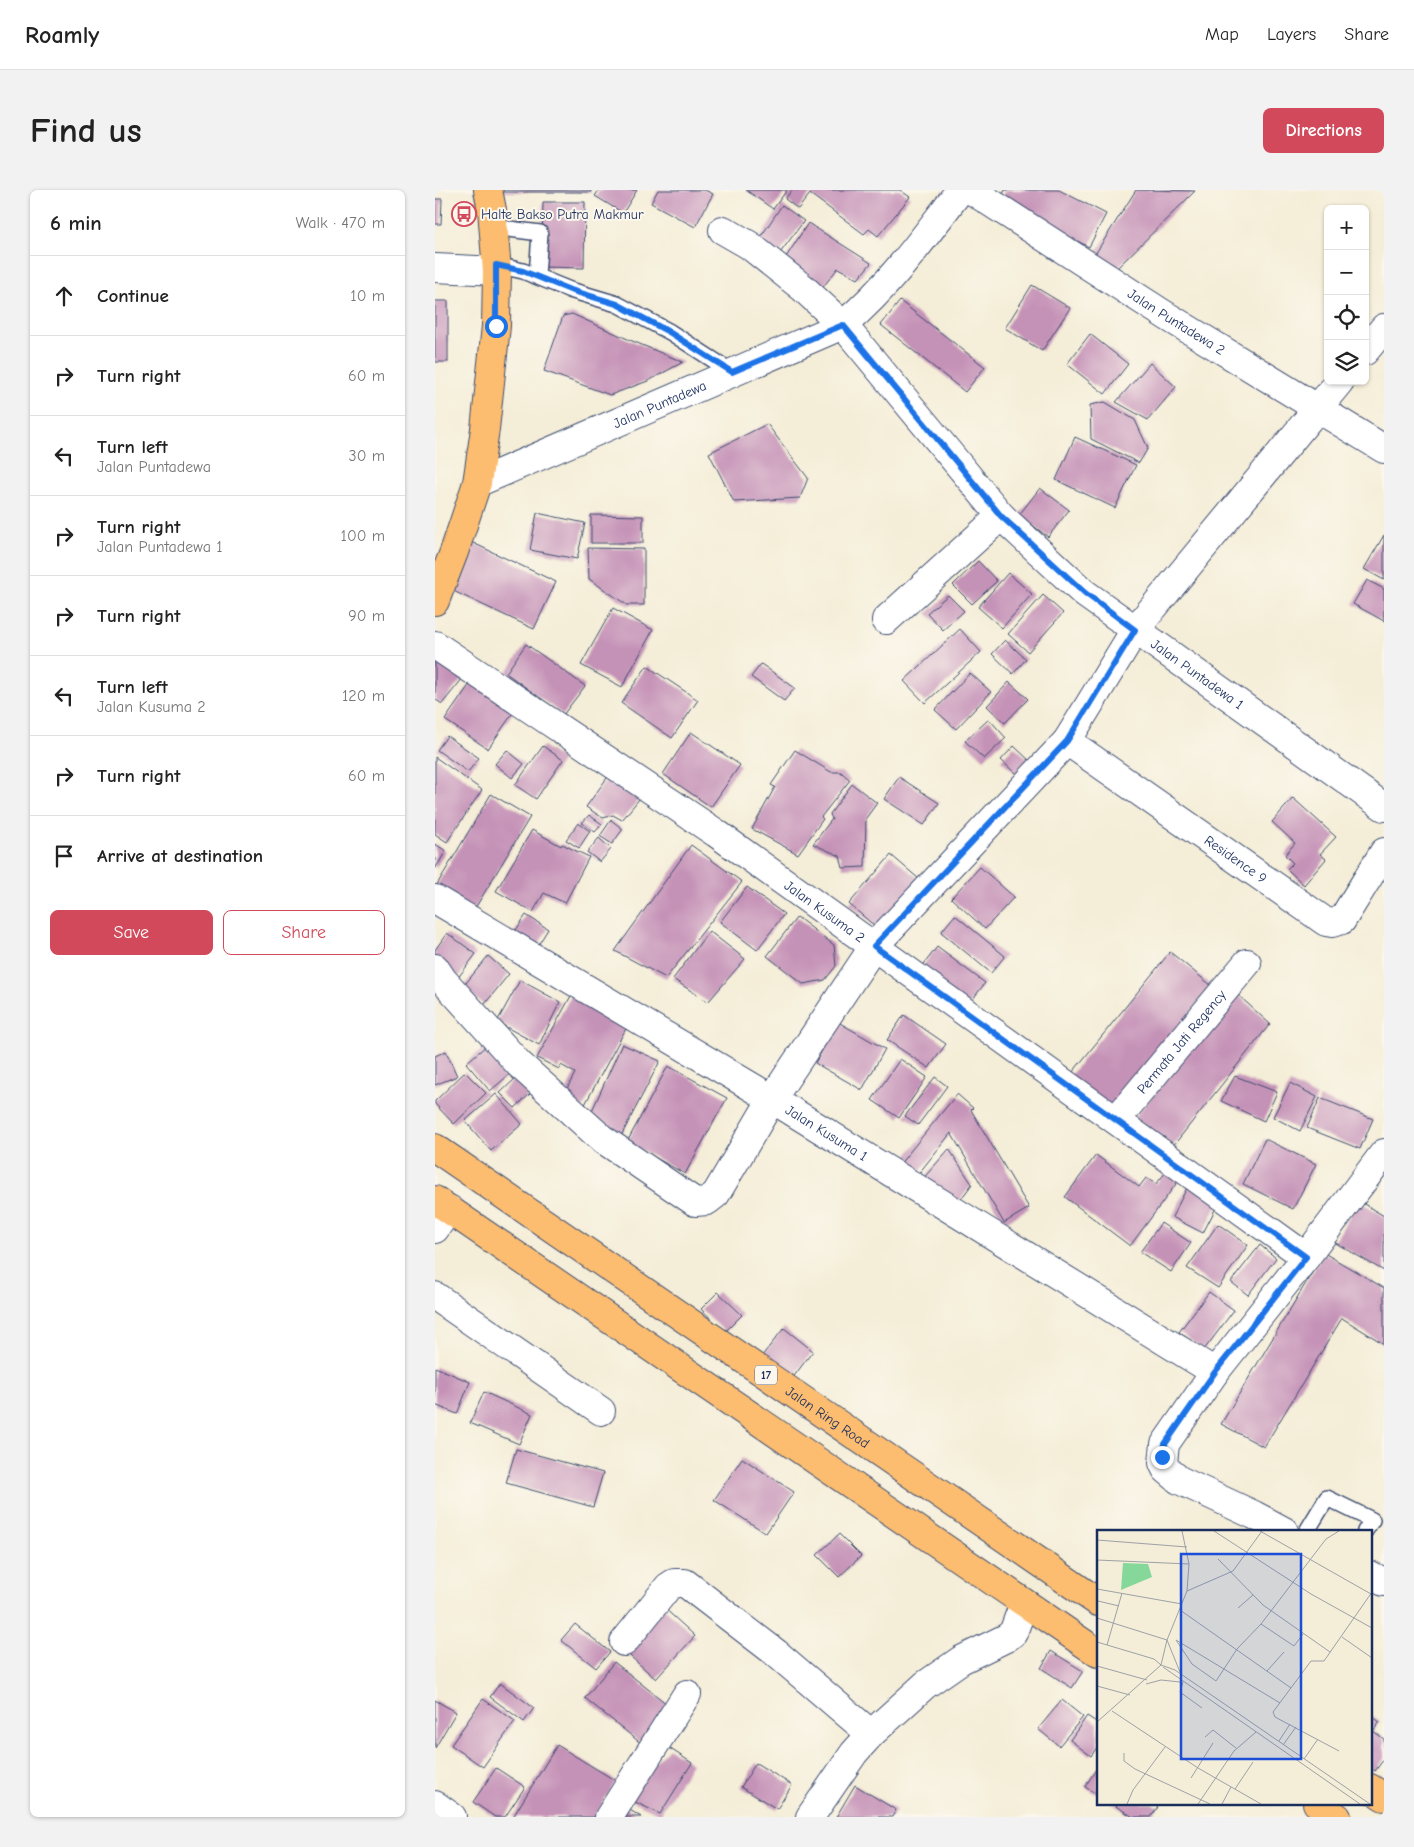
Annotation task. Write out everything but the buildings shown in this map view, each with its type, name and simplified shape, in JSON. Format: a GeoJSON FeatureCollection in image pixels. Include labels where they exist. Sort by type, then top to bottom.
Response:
{"type":"FeatureCollection","features":[{"type":"Feature","properties":{"kind":"main road"},"geometry":{"type":"LineString","coordinates":[[437,592],[454,552],[477,483],[492,372],[496,326],[497,268],[488,190]]}},
{"type":"Feature","properties":{"kind":"main road","name":"Jalan Ring Road"},"geometry":{"type":"LineString","coordinates":[[435,1148],[1097,1601]]}},
{"type":"Feature","properties":{"kind":"main road"},"geometry":{"type":"LineString","coordinates":[[439,1209],[1097,1652]]}},
{"type":"Feature","properties":{"kind":"main road"},"geometry":{"type":"LineString","coordinates":[[1371,1789],[1384,1797]]}},
{"type":"Feature","properties":{"kind":"main road"},"geometry":{"type":"LineString","coordinates":[[1318,1804],[1337,1817]]}},
{"type":"Feature","properties":{"kind":"street","name":"Jalan Puntadewa"},"geometry":{"type":"LineString","coordinates":[[477,483],[843,325],[862,310],[902,267],[960,190]]}},
{"type":"Feature","properties":{"kind":"street","name":"Jalan Puntadewa 2"},"geometry":{"type":"LineString","coordinates":[[971,190],[1157,310],[1384,449]]}},
{"type":"Feature","properties":{"kind":"street","name":"Jalan Puntadewa 1"},"geometry":{"type":"LineString","coordinates":[[723,230],[749,246],[803,288],[843,325],[1001,516],[1085,593],[1384,808]]}},
{"type":"Feature","properties":{"kind":"street"},"geometry":{"type":"LineString","coordinates":[[435,268],[497,268]]}},
{"type":"Feature","properties":{"kind":"street"},"geometry":{"type":"LineString","coordinates":[[1369,345],[1384,328]]}},
{"type":"Feature","properties":{"kind":"street"},"geometry":{"type":"LineString","coordinates":[[435,968],[456,995],[519,1064],[601,1138],[695,1202],[707,1201],[716,1194],[772,1099],[874,946],[1067,741],[1135,630],[1337,385]]}},
{"type":"Feature","properties":{"kind":"street"},"geometry":{"type":"LineString","coordinates":[[886,620],[1001,516]]}},
{"type":"Feature","properties":{"kind":"street","name":"Jalan Kusuma 2"},"geometry":{"type":"LineString","coordinates":[[435,645],[716,833],[1306,1257]]}},
{"type":"Feature","properties":{"kind":"street","name":"Residence 9"},"geometry":{"type":"LineString","coordinates":[[1067,741],[1326,922],[1331,923],[1342,920],[1384,852]]}},
{"type":"Feature","properties":{"kind":"street","name":"Jalan Kusuma 1"},"geometry":{"type":"LineString","coordinates":[[435,899],[772,1099],[1215,1372]]}},
{"type":"Feature","properties":{"kind":"street","name":"Permata Jati Regency"},"geometry":{"type":"LineString","coordinates":[[1116,1120],[1247,963]]}},
{"type":"Feature","properties":{"kind":"street"},"geometry":{"type":"LineString","coordinates":[[1282,1530],[1179,1480],[1165,1469],[1163,1463],[1165,1444],[1215,1372],[1306,1257],[1384,1153]]}},
{"type":"Feature","properties":{"kind":"street"},"geometry":{"type":"LineString","coordinates":[[435,1296],[601,1411]]}},
{"type":"Feature","properties":{"kind":"street"},"geometry":{"type":"LineString","coordinates":[[1371,1576],[1384,1582]]}},
{"type":"Feature","properties":{"kind":"street"},"geometry":{"type":"LineString","coordinates":[[624,1642],[668,1587],[674,1583],[685,1583],[776,1653],[871,1734]]}},
{"type":"Feature","properties":{"kind":"street"},"geometry":{"type":"LineString","coordinates":[[810,1817],[854,1753],[871,1734],[925,1685],[961,1660],[1006,1638],[1013,1632],[1024,1603]]}},
{"type":"Feature","properties":{"kind":"street"},"geometry":{"type":"LineString","coordinates":[[609,1817],[687,1694]]}},
{"type":"Feature","properties":{"kind":"street"},"geometry":{"type":"LineString","coordinates":[[435,1805],[452,1817]]}},
{"type":"Feature","properties":{"kind":"lane"},"geometry":{"type":"LineString","coordinates":[[493,227],[540,233],[537,276]]}},
{"type":"Feature","properties":{"kind":"lane"},"geometry":{"type":"LineString","coordinates":[[497,268],[523,271],[570,290],[617,304],[669,332],[732,372]]}},
{"type":"Feature","properties":{"kind":"lane"},"geometry":{"type":"LineString","coordinates":[[1308,1530],[1327,1498],[1371,1520],[1366,1530]]}},
{"type":"Feature","properties":{"kind":"place","name":"Halte Bakso Putra Makmur"},"geometry":{"type":"Point","coordinates":[464,214]}},
{"type":"Feature","properties":{"kind":"route"},"geometry":{"type":"LineString","coordinates":[[496,326],[496,265],[523,271],[570,290],[617,304],[669,332],[732,372],[843,325],[1001,516],[1085,593],[1135,630],[1067,741],[874,946],[1306,1257],[1215,1372],[1165,1444],[1162,1457]]}}]}
